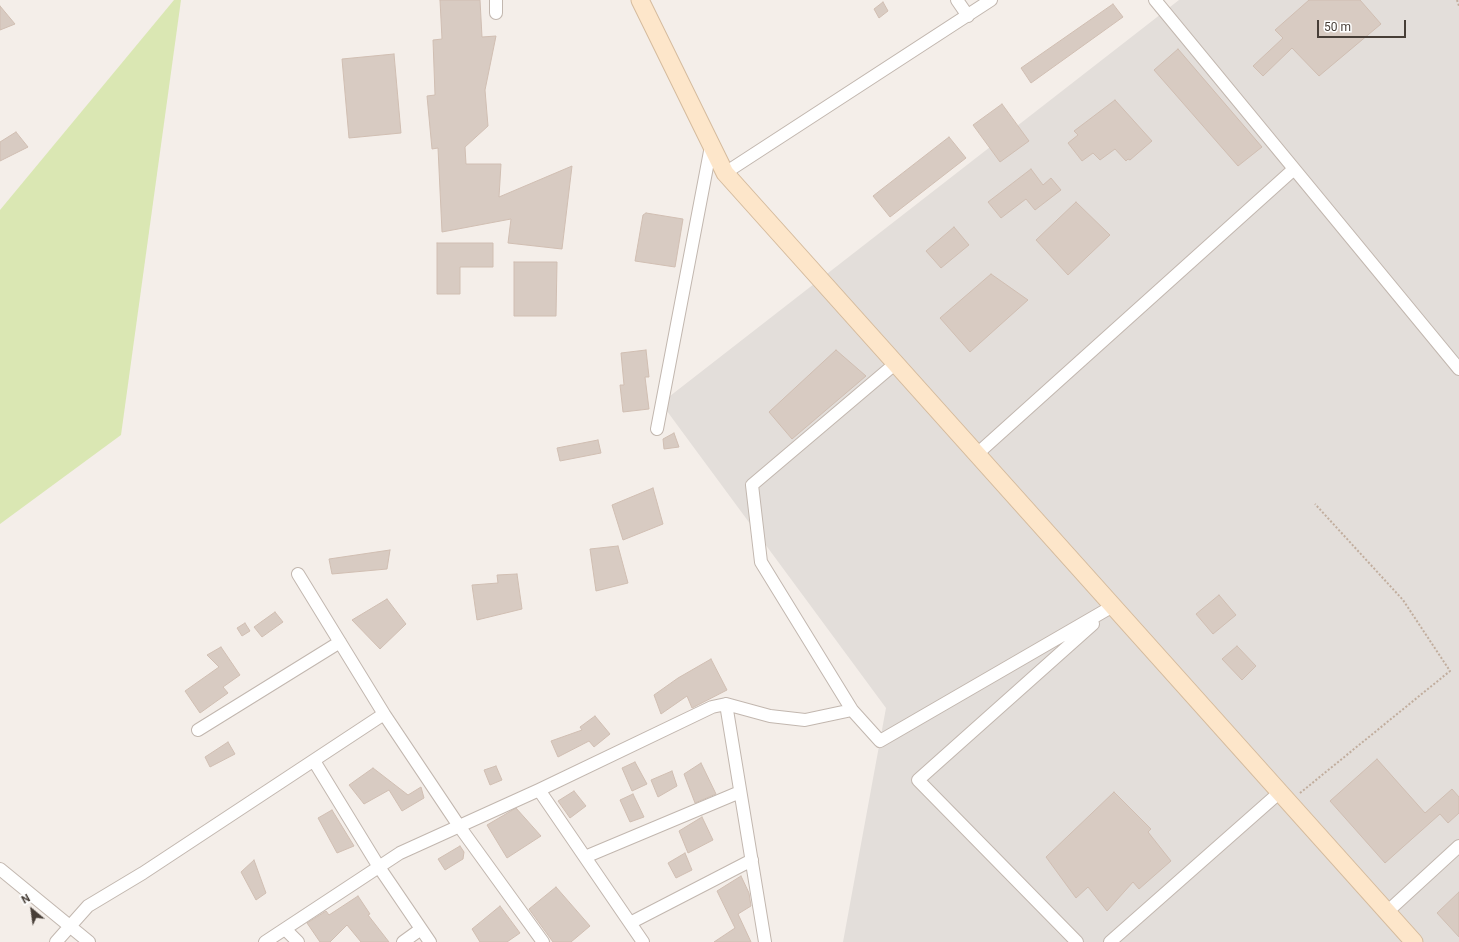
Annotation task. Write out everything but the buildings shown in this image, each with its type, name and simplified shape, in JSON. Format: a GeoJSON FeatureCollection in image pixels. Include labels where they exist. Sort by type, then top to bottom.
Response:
{"type":"FeatureCollection","features":[{"type":"Feature","properties":{"kind":"main road"},"geometry":{"type":"LineString","coordinates":[[640,0],[711,146],[726,173],[1414,942]]}},
{"type":"Feature","properties":{"kind":"street"},"geometry":{"type":"LineString","coordinates":[[496,0],[496,13]]}},
{"type":"Feature","properties":{"kind":"street"},"geometry":{"type":"LineString","coordinates":[[956,0],[968,16]]}},
{"type":"Feature","properties":{"kind":"street"},"geometry":{"type":"LineString","coordinates":[[726,173],[991,0]]}},
{"type":"Feature","properties":{"kind":"street"},"geometry":{"type":"LineString","coordinates":[[1154,0],[1459,369]]}},
{"type":"Feature","properties":{"kind":"street"},"geometry":{"type":"LineString","coordinates":[[657,429],[711,146]]}},
{"type":"Feature","properties":{"kind":"street"},"geometry":{"type":"LineString","coordinates":[[977,454],[1294,169]]}},
{"type":"Feature","properties":{"kind":"street"},"geometry":{"type":"LineString","coordinates":[[896,363],[752,484],[761,562],[852,710],[880,741],[1113,606]]}},
{"type":"Feature","properties":{"kind":"street"},"geometry":{"type":"LineString","coordinates":[[298,574],[384,714],[459,826],[543,942]]}},
{"type":"Feature","properties":{"kind":"street"},"geometry":{"type":"LineString","coordinates":[[1077,942],[918,780],[1113,606]]}},
{"type":"Feature","properties":{"kind":"street"},"geometry":{"type":"LineString","coordinates":[[198,730],[340,642]]}},
{"type":"Feature","properties":{"kind":"street"},"geometry":{"type":"LineString","coordinates":[[265,942],[400,853],[539,790],[712,707],[726,704],[770,716],[805,720],[852,710]]}},
{"type":"Feature","properties":{"kind":"street"},"geometry":{"type":"LineString","coordinates":[[726,704],[765,942]]}},
{"type":"Feature","properties":{"kind":"street"},"geometry":{"type":"LineString","coordinates":[[56,942],[88,906],[143,873],[384,714]]}},
{"type":"Feature","properties":{"kind":"street"},"geometry":{"type":"LineString","coordinates":[[314,760],[379,867],[430,942]]}},
{"type":"Feature","properties":{"kind":"street"},"geometry":{"type":"LineString","coordinates":[[539,790],[643,942]]}},
{"type":"Feature","properties":{"kind":"street"},"geometry":{"type":"LineString","coordinates":[[585,857],[740,792]]}},
{"type":"Feature","properties":{"kind":"street"},"geometry":{"type":"LineString","coordinates":[[1110,942],[1285,797]]}},
{"type":"Feature","properties":{"kind":"street"},"geometry":{"type":"LineString","coordinates":[[1387,912],[1459,846]]}},
{"type":"Feature","properties":{"kind":"street"},"geometry":{"type":"LineString","coordinates":[[630,923],[752,860]]}},
{"type":"Feature","properties":{"kind":"street"},"geometry":{"type":"LineString","coordinates":[[0,869],[89,942]]}},
{"type":"Feature","properties":{"kind":"street"},"geometry":{"type":"LineString","coordinates":[[285,929],[298,942]]}},
{"type":"Feature","properties":{"kind":"street"},"geometry":{"type":"LineString","coordinates":[[403,942],[421,929]]}},
{"type":"Feature","properties":{"kind":"path"},"geometry":{"type":"LineString","coordinates":[[1457,0],[1459,6]]}},
{"type":"Feature","properties":{"kind":"path"},"geometry":{"type":"LineString","coordinates":[[1285,797],[1450,671],[1403,600],[1315,504]]}},
{"type":"Feature","properties":{"kind":"shaded area"},"geometry":{"type":"Polygon","coordinates":[[[1179,0],[1459,0],[1459,942],[843,942],[886,708],[661,403],[1179,0]]]}},
{"type":"Feature","properties":{"kind":"green space"},"geometry":{"type":"Polygon","coordinates":[[[174,0],[181,0],[121,435],[0,524],[0,210],[174,0]]]}}]}
